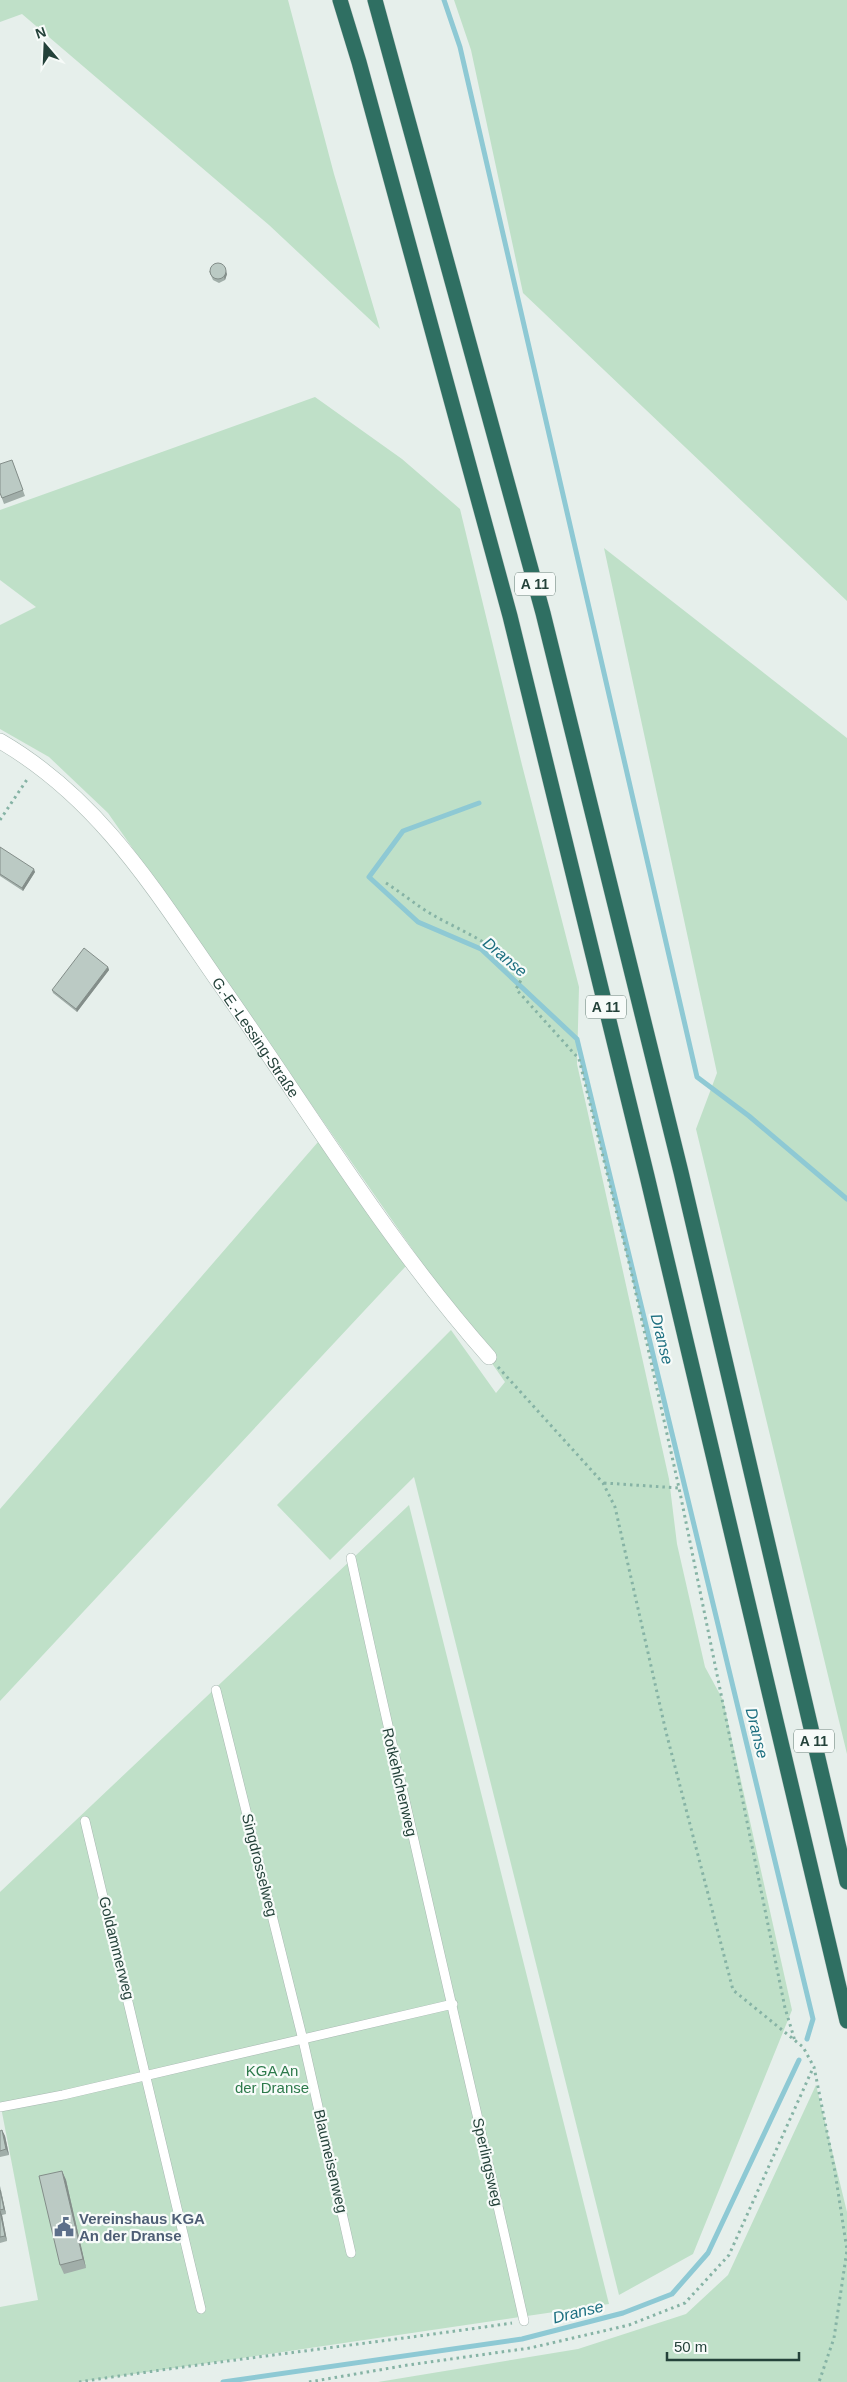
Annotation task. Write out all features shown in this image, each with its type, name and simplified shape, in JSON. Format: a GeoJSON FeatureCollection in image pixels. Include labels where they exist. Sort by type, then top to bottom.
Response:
{"type":"FeatureCollection","features":[{"type":"Feature","properties":{"kind":"highway","name":"A 11"},"geometry":{"type":"LineString","coordinates":[[340,0],[362,71],[510,616],[650,1186],[847,2021]]}},
{"type":"Feature","properties":{"kind":"highway","name":"A 11"},"geometry":{"type":"LineString","coordinates":[[375,0],[550,642],[681,1172],[847,1882]]}},
{"type":"Feature","properties":{"kind":"street","name":"G.-E.-Lessing-Straße"},"geometry":{"type":"LineString","coordinates":[[0,741],[36,764],[86,806],[131,857],[288,1080],[391,1235],[465,1330],[489,1357]]}},
{"type":"Feature","properties":{"kind":"lane","name":"Rotkehlchenweg"},"geometry":{"type":"LineString","coordinates":[[351,1558],[403,1799],[453,2004]]}},
{"type":"Feature","properties":{"kind":"lane","name":"Singdrosselweg"},"geometry":{"type":"LineString","coordinates":[[216,1690],[303,2040]]}},
{"type":"Feature","properties":{"kind":"lane","name":"Goldammerweg"},"geometry":{"type":"LineString","coordinates":[[86,1821],[201,2309]]}},
{"type":"Feature","properties":{"kind":"lane"},"geometry":{"type":"LineString","coordinates":[[0,2107],[303,2040],[453,2004]]}},
{"type":"Feature","properties":{"kind":"lane","name":"Sperlingsweg"},"geometry":{"type":"LineString","coordinates":[[453,2004],[524,2321]]}},
{"type":"Feature","properties":{"kind":"lane","name":"Blaumeisenweg"},"geometry":{"type":"LineString","coordinates":[[303,2040],[351,2253]]}},
{"type":"Feature","properties":{"kind":"path"},"geometry":{"type":"LineString","coordinates":[[0,820],[36,764]]}},
{"type":"Feature","properties":{"kind":"path"},"geometry":{"type":"LineString","coordinates":[[386,883],[434,916],[478,938],[517,969],[521,980],[516,989],[579,1059],[630,1267],[679,1488],[785,2008],[795,2041]]}},
{"type":"Feature","properties":{"kind":"path"},"geometry":{"type":"LineString","coordinates":[[489,1357],[603,1483],[615,1507],[666,1732],[734,1990],[803,2048],[814,2068],[835,2172],[847,2250],[834,2338],[819,2382]]}},
{"type":"Feature","properties":{"kind":"path"},"geometry":{"type":"LineString","coordinates":[[603,1483],[679,1488]]}},
{"type":"Feature","properties":{"kind":"path"},"geometry":{"type":"LineString","coordinates":[[309,2382],[408,2365],[530,2348],[629,2324],[685,2303],[729,2255],[814,2068]]}},
{"type":"Feature","properties":{"kind":"path"},"geometry":{"type":"LineString","coordinates":[[79,2382],[212,2362],[380,2342],[524,2321]]}},
{"type":"Feature","properties":{"kind":"green space"},"geometry":{"type":"Polygon","coordinates":[[[0,0],[288,0],[334,174],[380,329],[269,225],[22,14],[0,22],[0,0]]]}},
{"type":"Feature","properties":{"kind":"green space"},"geometry":{"type":"Polygon","coordinates":[[[454,0],[847,0],[847,601],[523,293],[471,50],[454,0]]]}},
{"type":"Feature","properties":{"kind":"green space"},"geometry":{"type":"Polygon","coordinates":[[[315,397],[402,459],[460,509],[522,765],[579,987],[577,1064],[669,1479],[677,1544],[705,1667],[723,1700],[792,2010],[693,2254],[619,2295],[414,1477],[330,1560],[277,1505],[451,1330],[496,1393],[505,1382],[108,813],[49,757],[0,729],[0,625],[36,607],[0,580],[0,510],[315,397]]]}},
{"type":"Feature","properties":{"kind":"green space"},"geometry":{"type":"Polygon","coordinates":[[[604,548],[847,738],[847,1754],[696,1129],[717,1073],[604,548]]]}},
{"type":"Feature","properties":{"kind":"green space"},"geometry":{"type":"Polygon","coordinates":[[[318,1142],[406,1266],[0,1701],[0,1509],[318,1142]]]}},
{"type":"Feature","properties":{"kind":"green space","name":"KGA An der Dranse"},"geometry":{"type":"Polygon","coordinates":[[[409,1505],[609,2304],[79,2382],[0,2382],[0,2307],[38,2300],[0,2102],[0,1892],[409,1505]]]}},
{"type":"Feature","properties":{"kind":"green space"},"geometry":{"type":"Polygon","coordinates":[[[816,2085],[847,2212],[847,2382],[378,2382],[578,2349],[686,2314],[728,2275],[816,2085]]]}},
{"type":"Feature","properties":{"kind":"building"},"geometry":{"type":"Polygon","coordinates":[[[218,263],[224,265],[226,271],[224,277],[218,279],[212,277],[210,271],[212,265],[218,263]]]}},
{"type":"Feature","properties":{"kind":"building"},"geometry":{"type":"Polygon","coordinates":[[[12,460],[23,490],[2,498],[0,493],[0,464],[12,460]]]}},
{"type":"Feature","properties":{"kind":"building"},"geometry":{"type":"Polygon","coordinates":[[[0,847],[34,869],[22,888],[0,874],[0,847]]]}},
{"type":"Feature","properties":{"kind":"building"},"geometry":{"type":"Polygon","coordinates":[[[84,948],[108,967],[76,1009],[52,990],[84,948]]]}},
{"type":"Feature","properties":{"kind":"building"},"geometry":{"type":"Polygon","coordinates":[[[2,2130],[6,2149],[0,2151],[0,2131],[2,2130]]]}},
{"type":"Feature","properties":{"kind":"building","name":"Vereinshaus KGA An der Dranse"},"geometry":{"type":"Polygon","coordinates":[[[62,2171],[83,2259],[60,2265],[39,2176],[62,2171]]]}},
{"type":"Feature","properties":{"kind":"building"},"geometry":{"type":"Polygon","coordinates":[[[0,2190],[4,2209],[0,2210],[0,2190]]]}},
{"type":"Feature","properties":{"kind":"building"},"geometry":{"type":"Polygon","coordinates":[[[0,2211],[5,2236],[0,2237],[0,2211]]]}},
{"type":"Feature","properties":{"kind":"waterway"},"geometry":{"type":"LineString","coordinates":[[444,0],[460,47],[697,1077],[749,1116],[847,1199]]}},
{"type":"Feature","properties":{"kind":"waterway","name":"Dranse"},"geometry":{"type":"LineString","coordinates":[[479,803],[403,831],[369,877],[418,922],[481,949],[577,1039],[813,2019],[807,2039]]}},
{"type":"Feature","properties":{"kind":"waterway","name":"Dranse"},"geometry":{"type":"LineString","coordinates":[[223,2382],[522,2339],[623,2313],[672,2294],[708,2253],[799,2060]]}},
{"type":"Feature","properties":{"kind":"place","name":"Vereinshaus KGA An der Dranse"},"geometry":{"type":"Point","coordinates":[64,2227]}}]}
